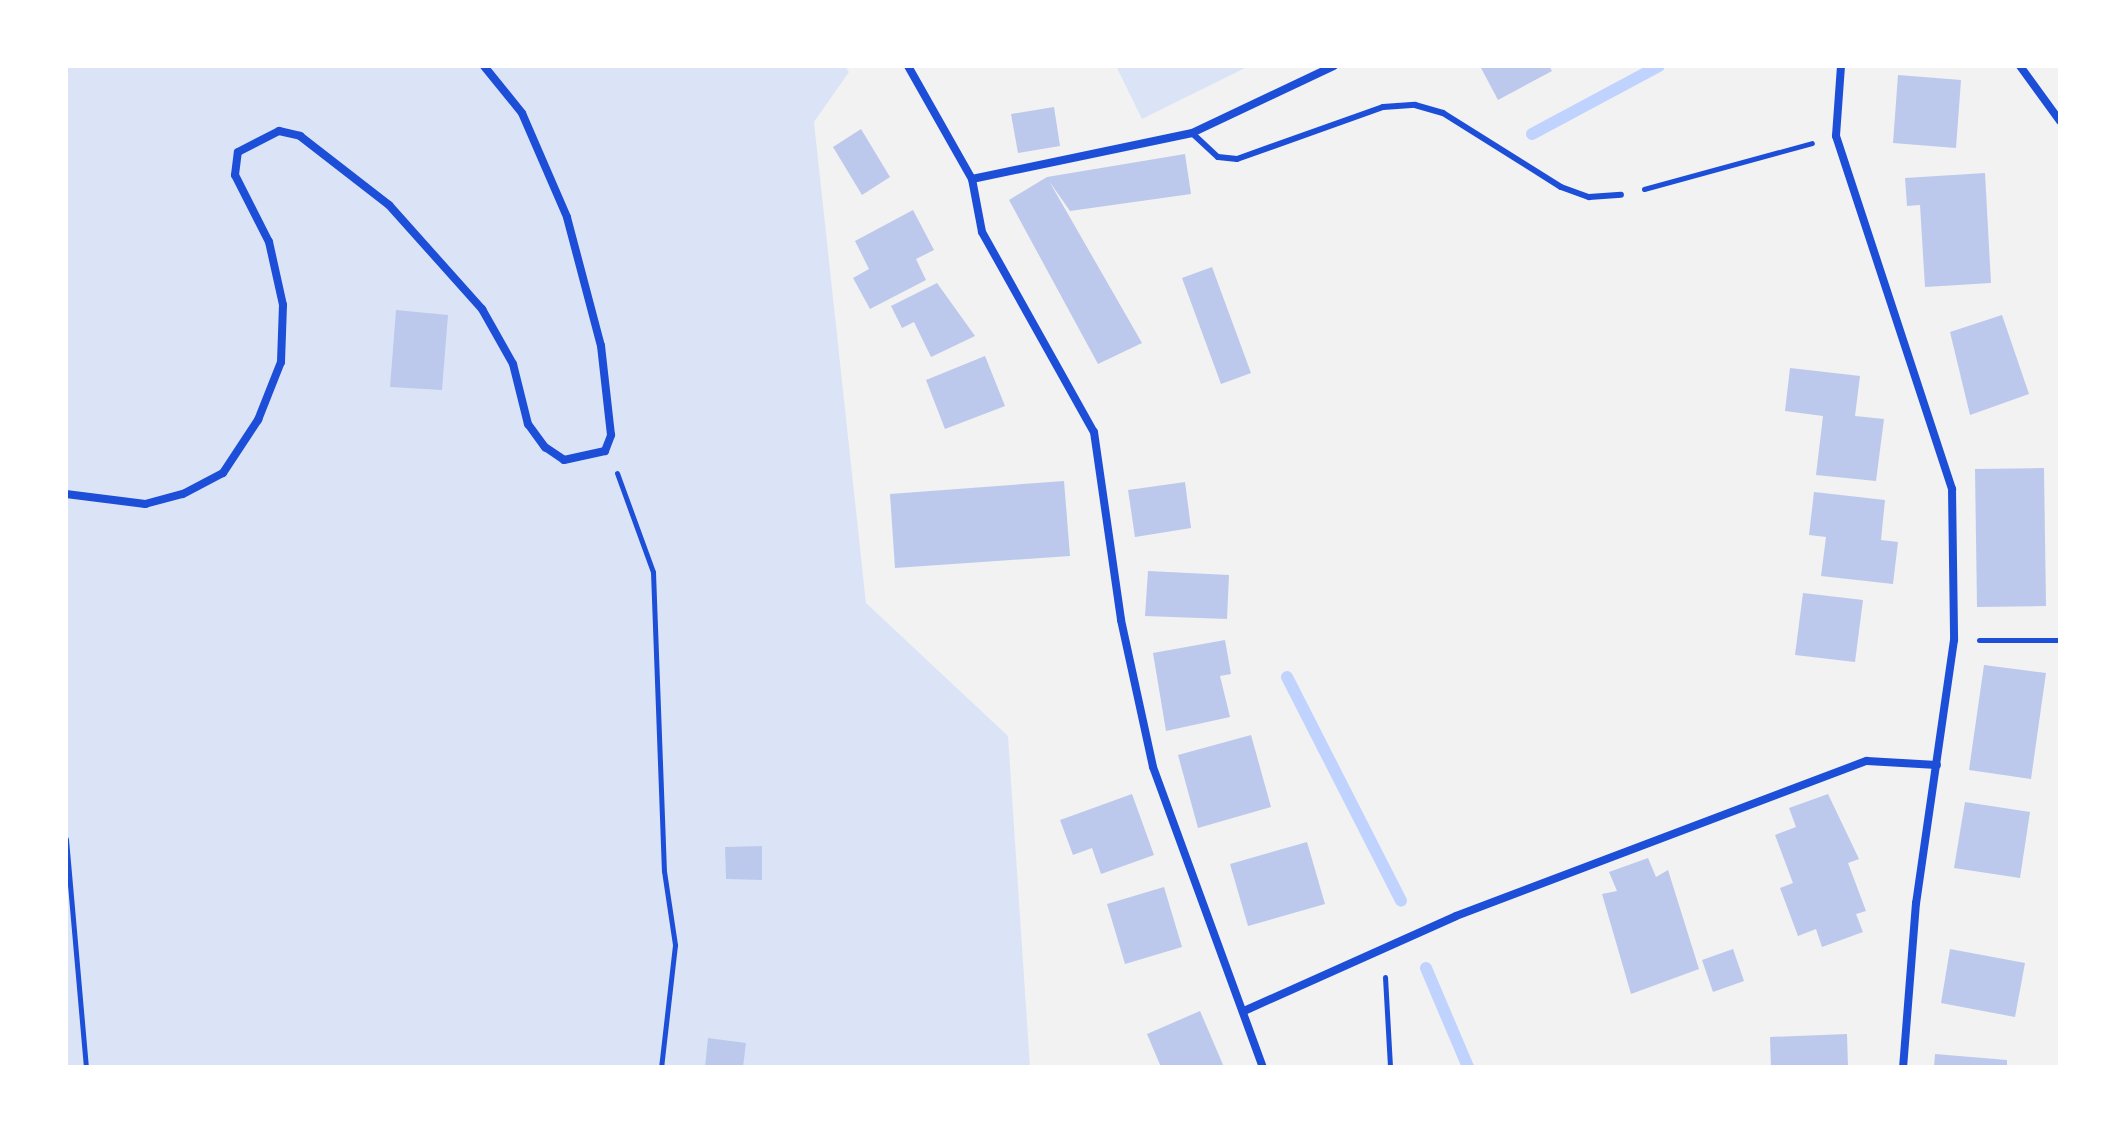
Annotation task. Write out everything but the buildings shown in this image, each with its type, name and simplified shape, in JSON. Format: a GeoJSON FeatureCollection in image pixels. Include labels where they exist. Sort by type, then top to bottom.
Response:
{"type":"FeatureCollection","features":[{"type":"Feature","properties":{"kind":"street"},"geometry":{"type":"LineString","coordinates":[[66,494],[145,504],[183,494],[223,473],[258,420],[281,362],[283,305],[269,242],[235,175],[238,152],[279,131],[300,136],[389,205],[482,309],[513,364],[528,424],[545,447],[564,460],[605,451],[611,435],[601,346],[567,217],[522,113],[484,66]]}},
{"type":"Feature","properties":{"kind":"street"},"geometry":{"type":"LineString","coordinates":[[908,66],[972,179],[982,232],[1103,460],[1121,620],[1153,767],[1263,1067]]}},
{"type":"Feature","properties":{"kind":"street"},"geometry":{"type":"LineString","coordinates":[[972,179],[1192,133],[1334,66]]}},
{"type":"Feature","properties":{"kind":"street"},"geometry":{"type":"LineString","coordinates":[[1841,66],[1836,136],[1952,489],[1954,640],[1903,1067]]}},
{"type":"Feature","properties":{"kind":"street"},"geometry":{"type":"LineString","coordinates":[[2020,66],[2060,121]]}},
{"type":"Feature","properties":{"kind":"street"},"geometry":{"type":"LineString","coordinates":[[1244,1011],[1383,948],[1867,761],[1937,765]]}},
{"type":"Feature","properties":{"kind":"lane"},"geometry":{"type":"LineString","coordinates":[[1192,133],[1218,157],[1237,159],[1383,107],[1415,105],[1443,113],[1561,187],[1589,197],[1621,195]]}},
{"type":"Feature","properties":{"kind":"path"},"geometry":{"type":"LineString","coordinates":[[1621,195],[1784,150]]}},
{"type":"Feature","properties":{"kind":"path"},"geometry":{"type":"LineString","coordinates":[[605,451],[653,572],[664,871],[675,945],[661,1067]]}},
{"type":"Feature","properties":{"kind":"path"},"geometry":{"type":"LineString","coordinates":[[1954,640],[2060,640]]}},
{"type":"Feature","properties":{"kind":"path"},"geometry":{"type":"LineString","coordinates":[[66,839],[86,1067]]}},
{"type":"Feature","properties":{"kind":"path"},"geometry":{"type":"LineString","coordinates":[[1383,948],[1390,1067]]}},
{"type":"Feature","properties":{"kind":"shaded area"},"geometry":{"type":"Polygon","coordinates":[[[66,66],[845,66],[849,72],[814,122],[866,603],[1008,736],[1030,1067],[66,1067],[66,66]]]}},
{"type":"Feature","properties":{"kind":"shaded area"},"geometry":{"type":"Polygon","coordinates":[[[1116,66],[1249,66],[1142,119],[1116,66]]]}},
{"type":"Feature","properties":{"kind":"waterway"},"geometry":{"type":"LineString","coordinates":[[1532,134],[1659,66]]}},
{"type":"Feature","properties":{"kind":"waterway"},"geometry":{"type":"LineString","coordinates":[[1287,677],[1401,901]]}},
{"type":"Feature","properties":{"kind":"waterway"},"geometry":{"type":"LineString","coordinates":[[1426,968],[1468,1067]]}}]}
